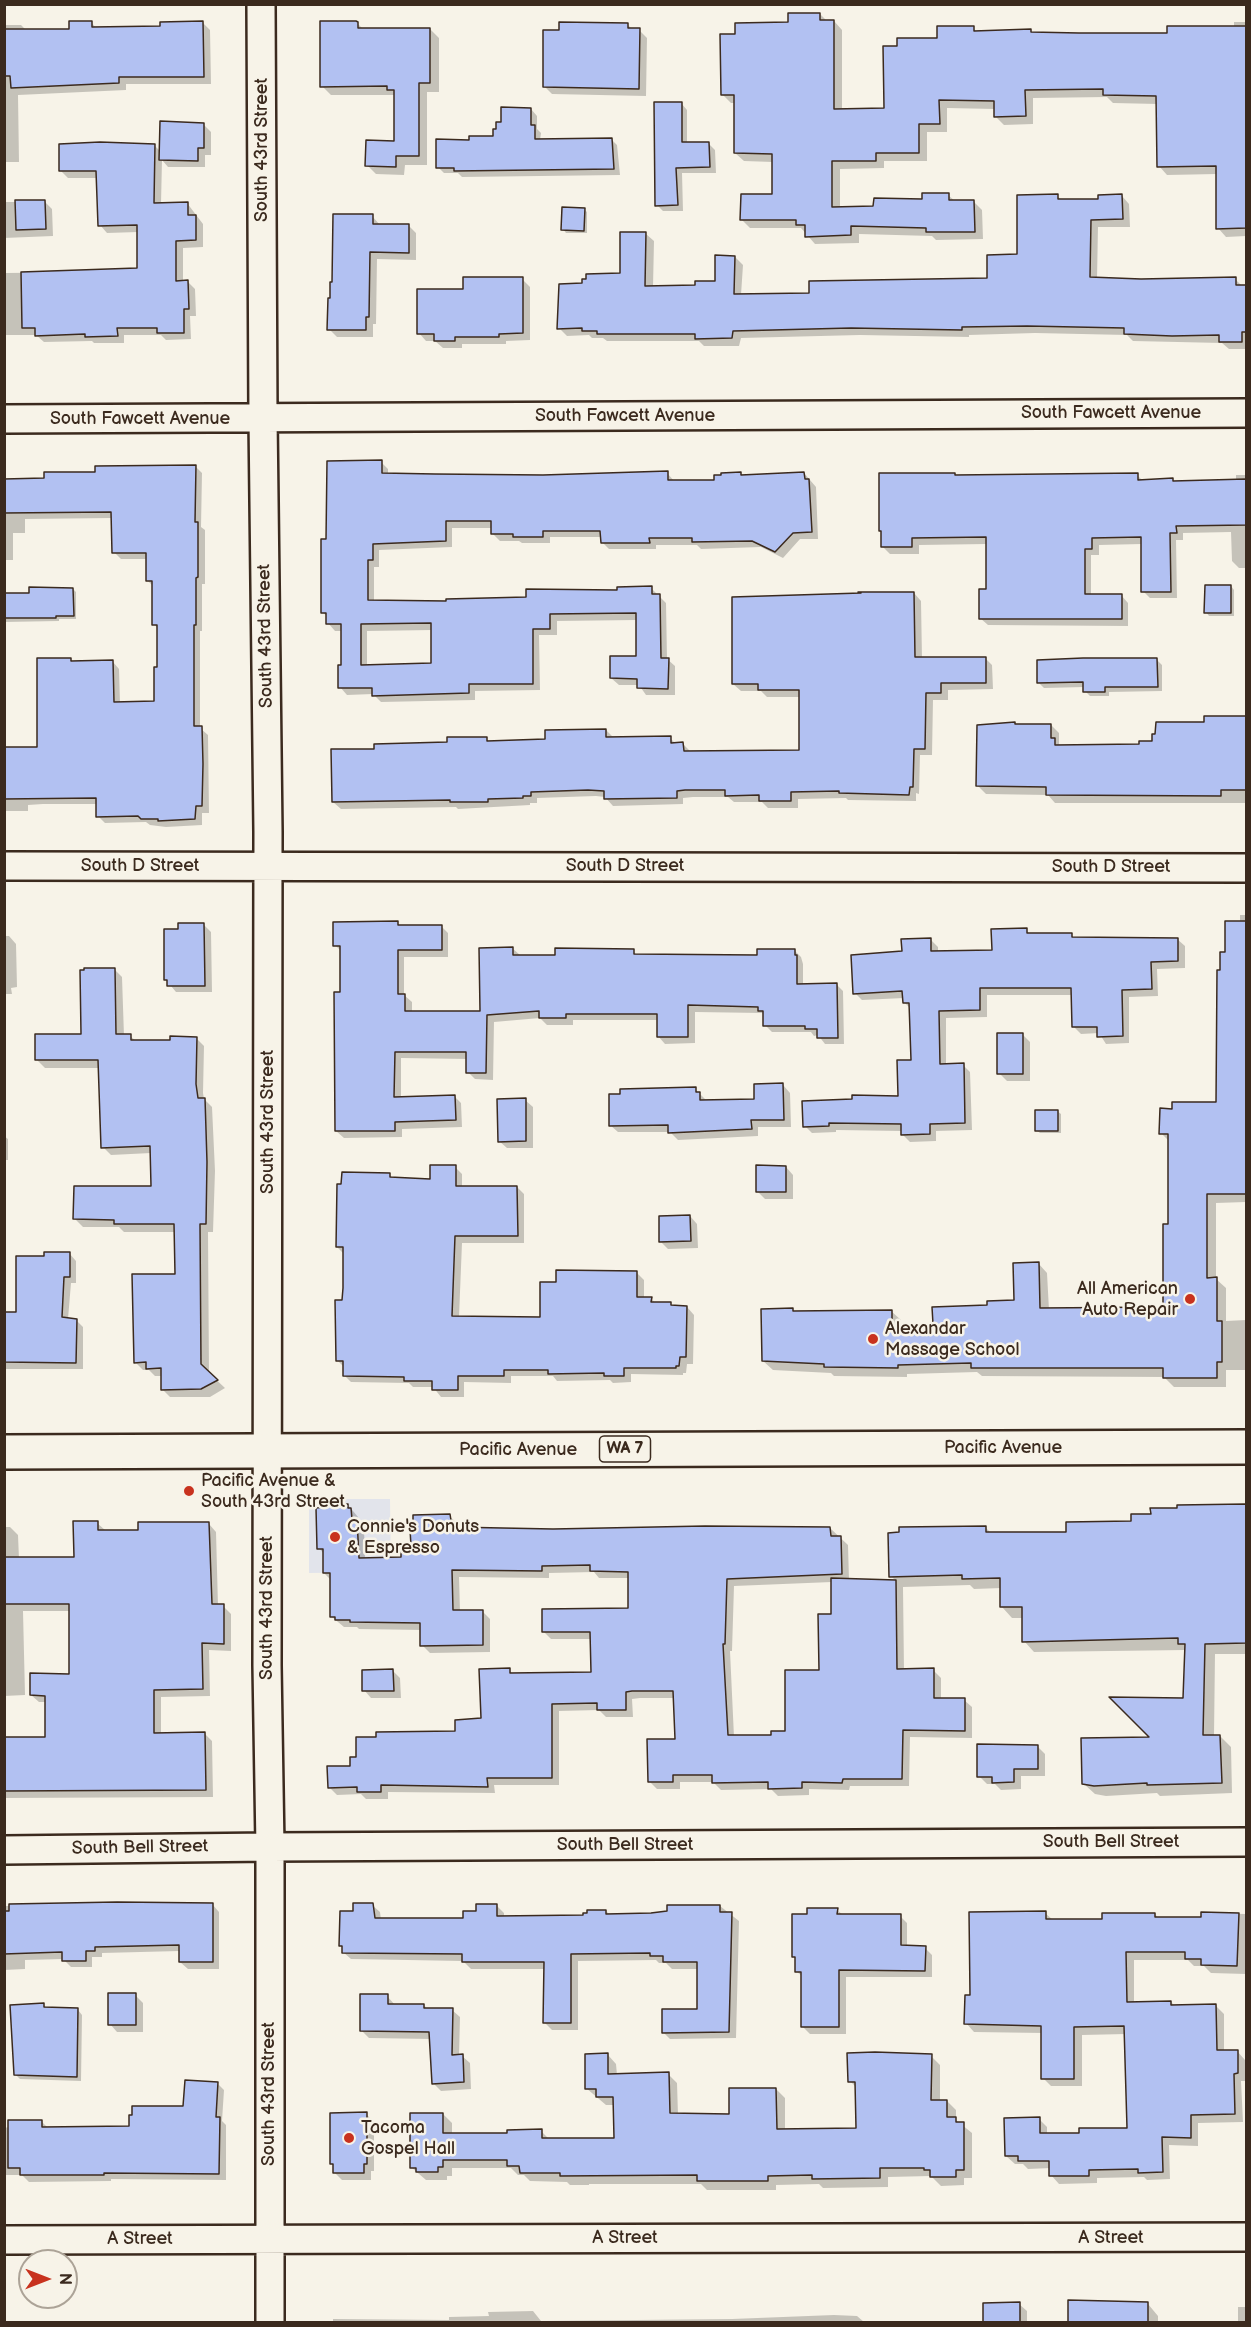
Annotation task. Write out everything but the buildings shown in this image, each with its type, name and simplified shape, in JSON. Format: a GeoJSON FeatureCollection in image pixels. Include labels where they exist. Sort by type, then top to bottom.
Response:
{"type":"FeatureCollection","features":[{"type":"Feature","properties":{"kind":"main road","name":"Pacific Avenue"},"geometry":{"type":"LineString","coordinates":[[4,1452],[1246,1447]]}},
{"type":"Feature","properties":{"kind":"street","name":"South 43rd Street"},"geometry":{"type":"LineString","coordinates":[[261,4],[268,865],[267,1665],[270,1847],[270,2322]]}},
{"type":"Feature","properties":{"kind":"street","name":"South Fawcett Avenue"},"geometry":{"type":"LineString","coordinates":[[4,419],[1246,413]]}},
{"type":"Feature","properties":{"kind":"street","name":"South D Street"},"geometry":{"type":"LineString","coordinates":[[4,866],[1246,868]]}},
{"type":"Feature","properties":{"kind":"street","name":"South Bell Street"},"geometry":{"type":"LineString","coordinates":[[4,1850],[1246,1842]]}},
{"type":"Feature","properties":{"kind":"street","name":"A Street"},"geometry":{"type":"LineString","coordinates":[[4,2240],[1246,2237]]}},
{"type":"Feature","properties":{"kind":"shaded area"},"geometry":{"type":"Polygon","coordinates":[[[309,1499],[390,1499],[391,1572],[309,1573],[309,1499]]]}},
{"type":"Feature","properties":{"kind":"place","name":"All American Auto Repair"},"geometry":{"type":"Point","coordinates":[1190,1299]}},
{"type":"Feature","properties":{"kind":"place","name":"Alexandar Massage School"},"geometry":{"type":"Point","coordinates":[873,1339]}},
{"type":"Feature","properties":{"kind":"place","name":"Pacific Avenue & South 43rd Street"},"geometry":{"type":"Point","coordinates":[189,1491]}},
{"type":"Feature","properties":{"kind":"place","name":"Connie's Donuts & Espresso"},"geometry":{"type":"Point","coordinates":[335,1537]}},
{"type":"Feature","properties":{"kind":"place","name":"Tacoma Gospel Hall"},"geometry":{"type":"Point","coordinates":[349,2138]}}]}
